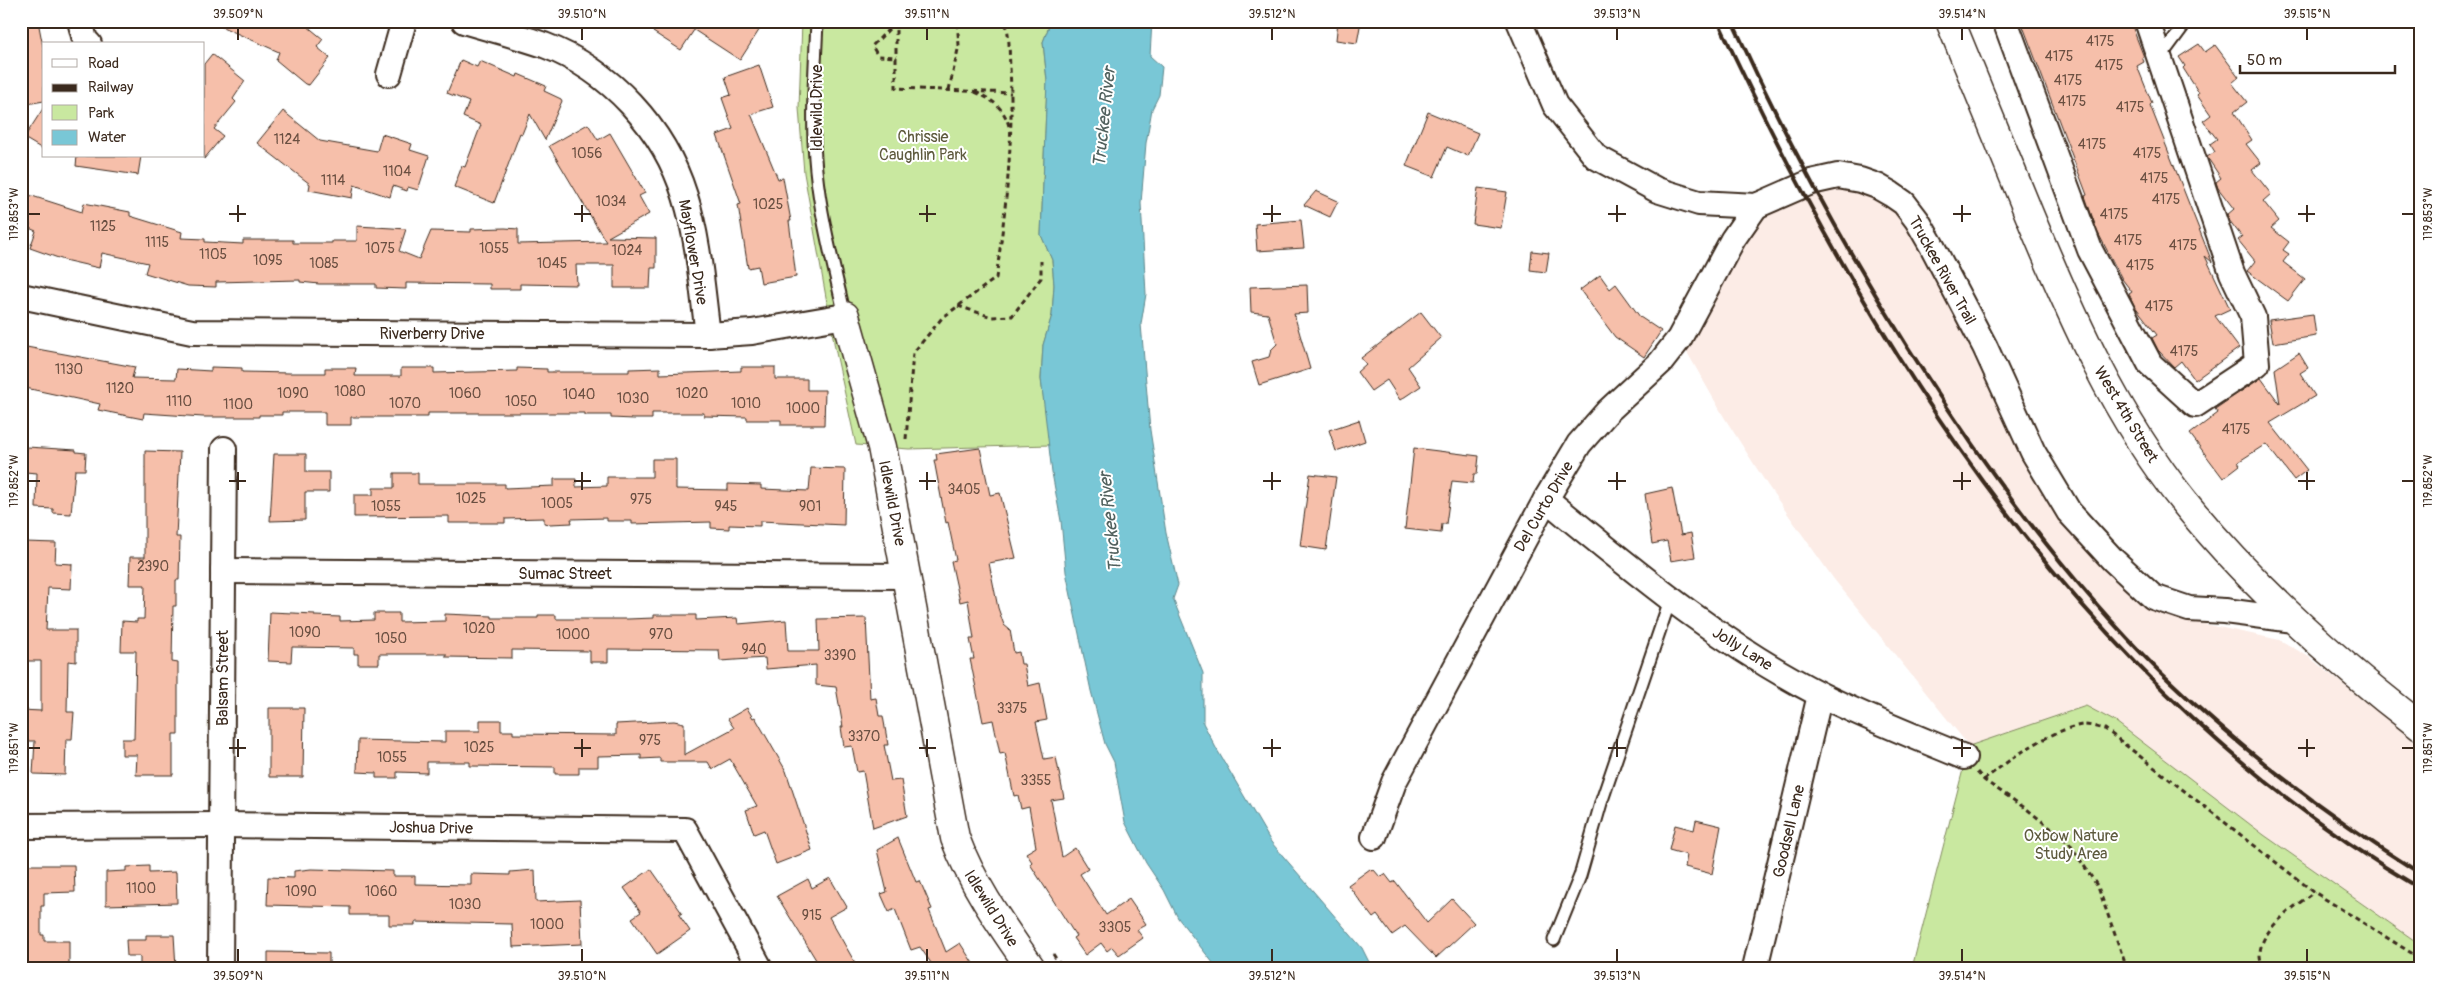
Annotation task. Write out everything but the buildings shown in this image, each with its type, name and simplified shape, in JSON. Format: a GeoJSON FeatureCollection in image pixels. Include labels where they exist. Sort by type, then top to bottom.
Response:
{"type":"FeatureCollection","features":[{"type":"Feature","properties":{"kind":"main road","name":"West 4th Street"},"geometry":{"type":"LineString","coordinates":[[1950,21],[2070,313],[2104,378],[2144,445],[2185,502],[2255,582],[2294,620],[2421,727]]}},
{"type":"Feature","properties":{"kind":"main road","name":"Idlewild Drive"},"geometry":{"type":"LineString","coordinates":[[844,316],[882,447],[955,838],[966,866],[980,892],[1041,960]]}},
{"type":"Feature","properties":{"kind":"street"},"geometry":{"type":"LineString","coordinates":[[80,21],[87,42]]}},
{"type":"Feature","properties":{"kind":"street"},"geometry":{"type":"LineString","coordinates":[[389,74],[404,21]]}},
{"type":"Feature","properties":{"kind":"street","name":"Mayflower Drive"},"geometry":{"type":"LineString","coordinates":[[464,21],[544,46],[577,61],[606,80],[632,104],[653,130],[671,161],[685,196],[694,231],[708,335]]}},
{"type":"Feature","properties":{"kind":"street","name":"Truckee River Trail"},"geometry":{"type":"LineString","coordinates":[[1518,21],[1555,105],[1596,157],[1657,190],[1680,198],[1715,206],[1756,206],[1830,177],[1860,180],[1877,186],[1904,203],[1917,220],[1932,246],[1985,348],[2033,452],[2069,512],[2112,560],[2152,597],[2189,609],[2225,611],[2294,620]]}},
{"type":"Feature","properties":{"kind":"street"},"geometry":{"type":"LineString","coordinates":[[2005,21],[2090,250],[2150,364],[2195,405],[2257,364],[2253,317],[2232,273],[2147,21]]}},
{"type":"Feature","properties":{"kind":"street","name":"Del Curto Drive"},"geometry":{"type":"LineString","coordinates":[[1374,837],[1394,782],[1546,499],[1579,444],[1608,410],[1661,362],[1679,339],[1733,239],[1756,206]]}},
{"type":"Feature","properties":{"kind":"street","name":"Riverberry Drive"},"geometry":{"type":"LineString","coordinates":[[21,296],[192,332],[708,335],[752,332],[844,316]]}},
{"type":"Feature","properties":{"kind":"street","name":"Balsam Street"},"geometry":{"type":"LineString","coordinates":[[220,968],[224,449]]}},
{"type":"Feature","properties":{"kind":"street","name":"Jolly Lane"},"geometry":{"type":"LineString","coordinates":[[1546,499],[1670,600],[1751,654],[1820,695],[1964,757]]}},
{"type":"Feature","properties":{"kind":"street","name":"Sumac Street"},"geometry":{"type":"LineString","coordinates":[[223,571],[906,576]]}},
{"type":"Feature","properties":{"kind":"street","name":"Goodsell Lane"},"geometry":{"type":"LineString","coordinates":[[1755,968],[1820,695]]}},
{"type":"Feature","properties":{"kind":"street","name":"Joshua Drive"},"geometry":{"type":"LineString","coordinates":[[21,826],[221,825],[684,830],[760,968]]}},
{"type":"Feature","properties":{"kind":"lane","name":"Idlewild Drive"},"geometry":{"type":"LineString","coordinates":[[817,21],[814,119],[816,169],[824,223],[844,316]]}},
{"type":"Feature","properties":{"kind":"lane"},"geometry":{"type":"LineString","coordinates":[[2159,59],[2187,21]]}},
{"type":"Feature","properties":{"kind":"lane"},"geometry":{"type":"LineString","coordinates":[[1554,940],[1580,876],[1602,803],[1670,600]]}},
{"type":"Feature","properties":{"kind":"path"},"geometry":{"type":"LineString","coordinates":[[895,21],[872,46],[878,56],[897,57]]}},
{"type":"Feature","properties":{"kind":"path"},"geometry":{"type":"LineString","coordinates":[[895,21],[896,88],[1012,93]]}},
{"type":"Feature","properties":{"kind":"path"},"geometry":{"type":"LineString","coordinates":[[949,90],[959,45],[957,21]]}},
{"type":"Feature","properties":{"kind":"path"},"geometry":{"type":"LineString","coordinates":[[905,449],[913,353],[942,318],[996,278],[1008,180],[1012,93],[1005,21]]}},
{"type":"Feature","properties":{"kind":"path"},"geometry":{"type":"LineString","coordinates":[[972,91],[986,97],[1000,108],[1007,117],[1010,132]]}},
{"type":"Feature","properties":{"kind":"path"},"geometry":{"type":"LineString","coordinates":[[957,306],[992,317],[1012,316],[1041,278],[1041,261]]}},
{"type":"Feature","properties":{"kind":"path"},"geometry":{"type":"LineString","coordinates":[[1984,780],[2011,758],[2059,733],[2083,725],[2105,729],[2314,892],[2421,960]]}},
{"type":"Feature","properties":{"kind":"path"},"geometry":{"type":"LineString","coordinates":[[1964,757],[1984,780],[2028,810],[2069,843],[2098,887],[2124,960],[2123,968]]}},
{"type":"Feature","properties":{"kind":"path"},"geometry":{"type":"LineString","coordinates":[[2264,968],[2259,960],[2258,950],[2275,923],[2314,892]]}},
{"type":"Feature","properties":{"kind":"path"},"geometry":{"type":"LineString","coordinates":[[1041,960],[1062,968]]}},
{"type":"Feature","properties":{"kind":"shaded area"},"geometry":{"type":"Polygon","coordinates":[[[1827,187],[1850,190],[1876,199],[1897,212],[1922,246],[2031,477],[2061,517],[2144,602],[2175,618],[2280,640],[2309,657],[2421,747],[2421,945],[2264,835],[2116,723],[2086,706],[1969,746],[1833,578],[1768,486],[1724,417],[1684,347],[1746,238],[1764,216],[1827,187]]]}},
{"type":"Feature","properties":{"kind":"green space","name":"Chrissie Caughlin Park"},"geometry":{"type":"Polygon","coordinates":[[[802,21],[1051,21],[1043,42],[1047,81],[1041,235],[1052,260],[1054,285],[1052,315],[1043,345],[1041,379],[1050,445],[909,449],[856,445],[835,348],[804,173],[799,108],[802,21]]]}},
{"type":"Feature","properties":{"kind":"green space","name":"Oxbow Nature Study Area"},"geometry":{"type":"Polygon","coordinates":[[[2086,706],[2116,722],[2264,835],[2421,945],[2421,968],[1912,968],[1969,746],[2086,706]]]}},
{"type":"Feature","properties":{"kind":"water","name":"Truckee River"},"geometry":{"type":"Polygon","coordinates":[[[1051,21],[1152,21],[1150,56],[1162,67],[1159,95],[1152,109],[1146,143],[1141,203],[1146,294],[1141,324],[1150,430],[1166,533],[1178,585],[1173,599],[1203,673],[1203,723],[1216,748],[1271,842],[1362,948],[1372,968],[1217,968],[1178,918],[1125,822],[1114,762],[1105,744],[1091,691],[1066,572],[1061,521],[1052,473],[1041,379],[1043,345],[1052,315],[1054,285],[1052,260],[1041,235],[1047,81],[1043,42],[1051,21]]]}},
{"type":"Feature","properties":{"kind":"railway"},"geometry":{"type":"LineString","coordinates":[[1718,21],[1780,148],[1848,273],[1923,394],[2005,510],[2095,619],[2194,719],[2302,810],[2421,889]]}},
{"type":"Feature","properties":{"kind":"railway"},"geometry":{"type":"LineString","coordinates":[[1732,21],[1813,185],[1873,290],[1972,444],[2015,504],[2061,562],[2134,646],[2221,728],[2285,780],[2386,852],[2421,874]]}}]}
